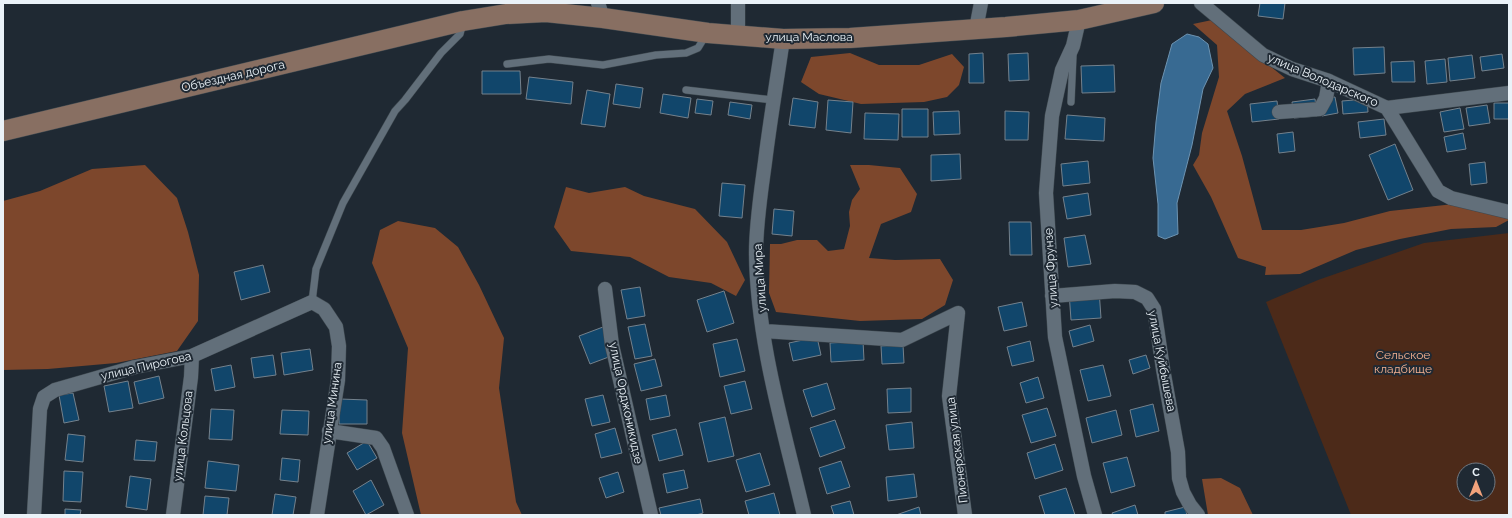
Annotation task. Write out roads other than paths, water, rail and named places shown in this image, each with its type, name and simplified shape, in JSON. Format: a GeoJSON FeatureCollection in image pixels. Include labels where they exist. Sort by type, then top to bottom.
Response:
{"type":"FeatureCollection","features":[{"type":"Feature","properties":{"kind":"main road","name":"улица Маслова"},"geometry":{"type":"LineString","coordinates":[[463,21],[506,14],[601,11],[708,33],[783,39],[850,38],[1079,20],[1154,3]]}},
{"type":"Feature","properties":{"kind":"main road","name":"Объездная дорога"},"geometry":{"type":"LineString","coordinates":[[3,131],[463,21]]}},
{"type":"Feature","properties":{"kind":"street"},"geometry":{"type":"LineString","coordinates":[[738,3],[738,35]]}},
{"type":"Feature","properties":{"kind":"street"},"geometry":{"type":"LineString","coordinates":[[976,29],[981,3]]}},
{"type":"Feature","properties":{"kind":"street","name":"улица Володарского"},"geometry":{"type":"LineString","coordinates":[[1201,3],[1263,55],[1292,69],[1329,81],[1387,108],[1438,191],[1451,198],[1509,212]]}},
{"type":"Feature","properties":{"kind":"street","name":"улица Фрунзе"},"geometry":{"type":"LineString","coordinates":[[1079,20],[1073,46],[1062,70],[1052,116],[1046,193],[1055,337],[1084,476],[1095,515]]}},
{"type":"Feature","properties":{"kind":"street","name":"улица Мира"},"geometry":{"type":"LineString","coordinates":[[783,39],[773,100],[760,200],[756,252],[759,295],[769,366],[804,515]]}},
{"type":"Feature","properties":{"kind":"street"},"geometry":{"type":"LineString","coordinates":[[1279,112],[1320,109],[1326,98],[1329,81]]}},
{"type":"Feature","properties":{"kind":"street"},"geometry":{"type":"LineString","coordinates":[[1387,108],[1509,92]]}},
{"type":"Feature","properties":{"kind":"street","name":"улица Орджоникидзе"},"geometry":{"type":"LineString","coordinates":[[606,289],[612,345],[651,515]]}},
{"type":"Feature","properties":{"kind":"street","name":"улица Куйбышева"},"geometry":{"type":"LineString","coordinates":[[1052,296],[1115,291],[1135,292],[1147,298],[1154,309],[1178,452],[1179,478],[1183,492],[1190,506],[1198,515]]}},
{"type":"Feature","properties":{"kind":"street","name":"улица Пирогова"},"geometry":{"type":"LineString","coordinates":[[34,515],[40,409],[44,397],[55,390],[135,367],[192,356],[312,302]]}},
{"type":"Feature","properties":{"kind":"street","name":"улица Минина"},"geometry":{"type":"LineString","coordinates":[[312,302],[324,309],[336,327],[339,346],[338,380],[317,515]]}},
{"type":"Feature","properties":{"kind":"street","name":"Пионерская улица"},"geometry":{"type":"LineString","coordinates":[[764,330],[902,340],[958,313],[949,396],[965,515]]}},
{"type":"Feature","properties":{"kind":"street","name":"улица Кольцова"},"geometry":{"type":"LineString","coordinates":[[173,515],[191,377],[192,356]]}},
{"type":"Feature","properties":{"kind":"street"},"geometry":{"type":"LineString","coordinates":[[329,431],[376,438],[383,448],[407,515]]}},
{"type":"Feature","properties":{"kind":"lane"},"geometry":{"type":"LineString","coordinates":[[312,302],[316,269],[343,204],[395,111],[441,54],[460,34],[463,21]]}},
{"type":"Feature","properties":{"kind":"lane"},"geometry":{"type":"LineString","coordinates":[[507,64],[548,59],[603,65],[656,55],[686,53],[698,48],[708,33]]}},
{"type":"Feature","properties":{"kind":"lane"},"geometry":{"type":"LineString","coordinates":[[1071,102],[1073,46]]}},
{"type":"Feature","properties":{"kind":"lane"},"geometry":{"type":"LineString","coordinates":[[686,90],[773,100]]}},
{"type":"Feature","properties":{"kind":"water"},"geometry":{"type":"Polygon","coordinates":[[[1187,34],[1199,37],[1208,44],[1213,68],[1203,89],[1192,145],[1177,203],[1178,234],[1165,239],[1158,236],[1158,204],[1153,158],[1156,122],[1161,83],[1172,44],[1187,34]]]}},
{"type":"Feature","properties":{"kind":"park label","name":"Сельское кладбище"},"geometry":{"type":"Point","coordinates":[1403,362]}}]}
